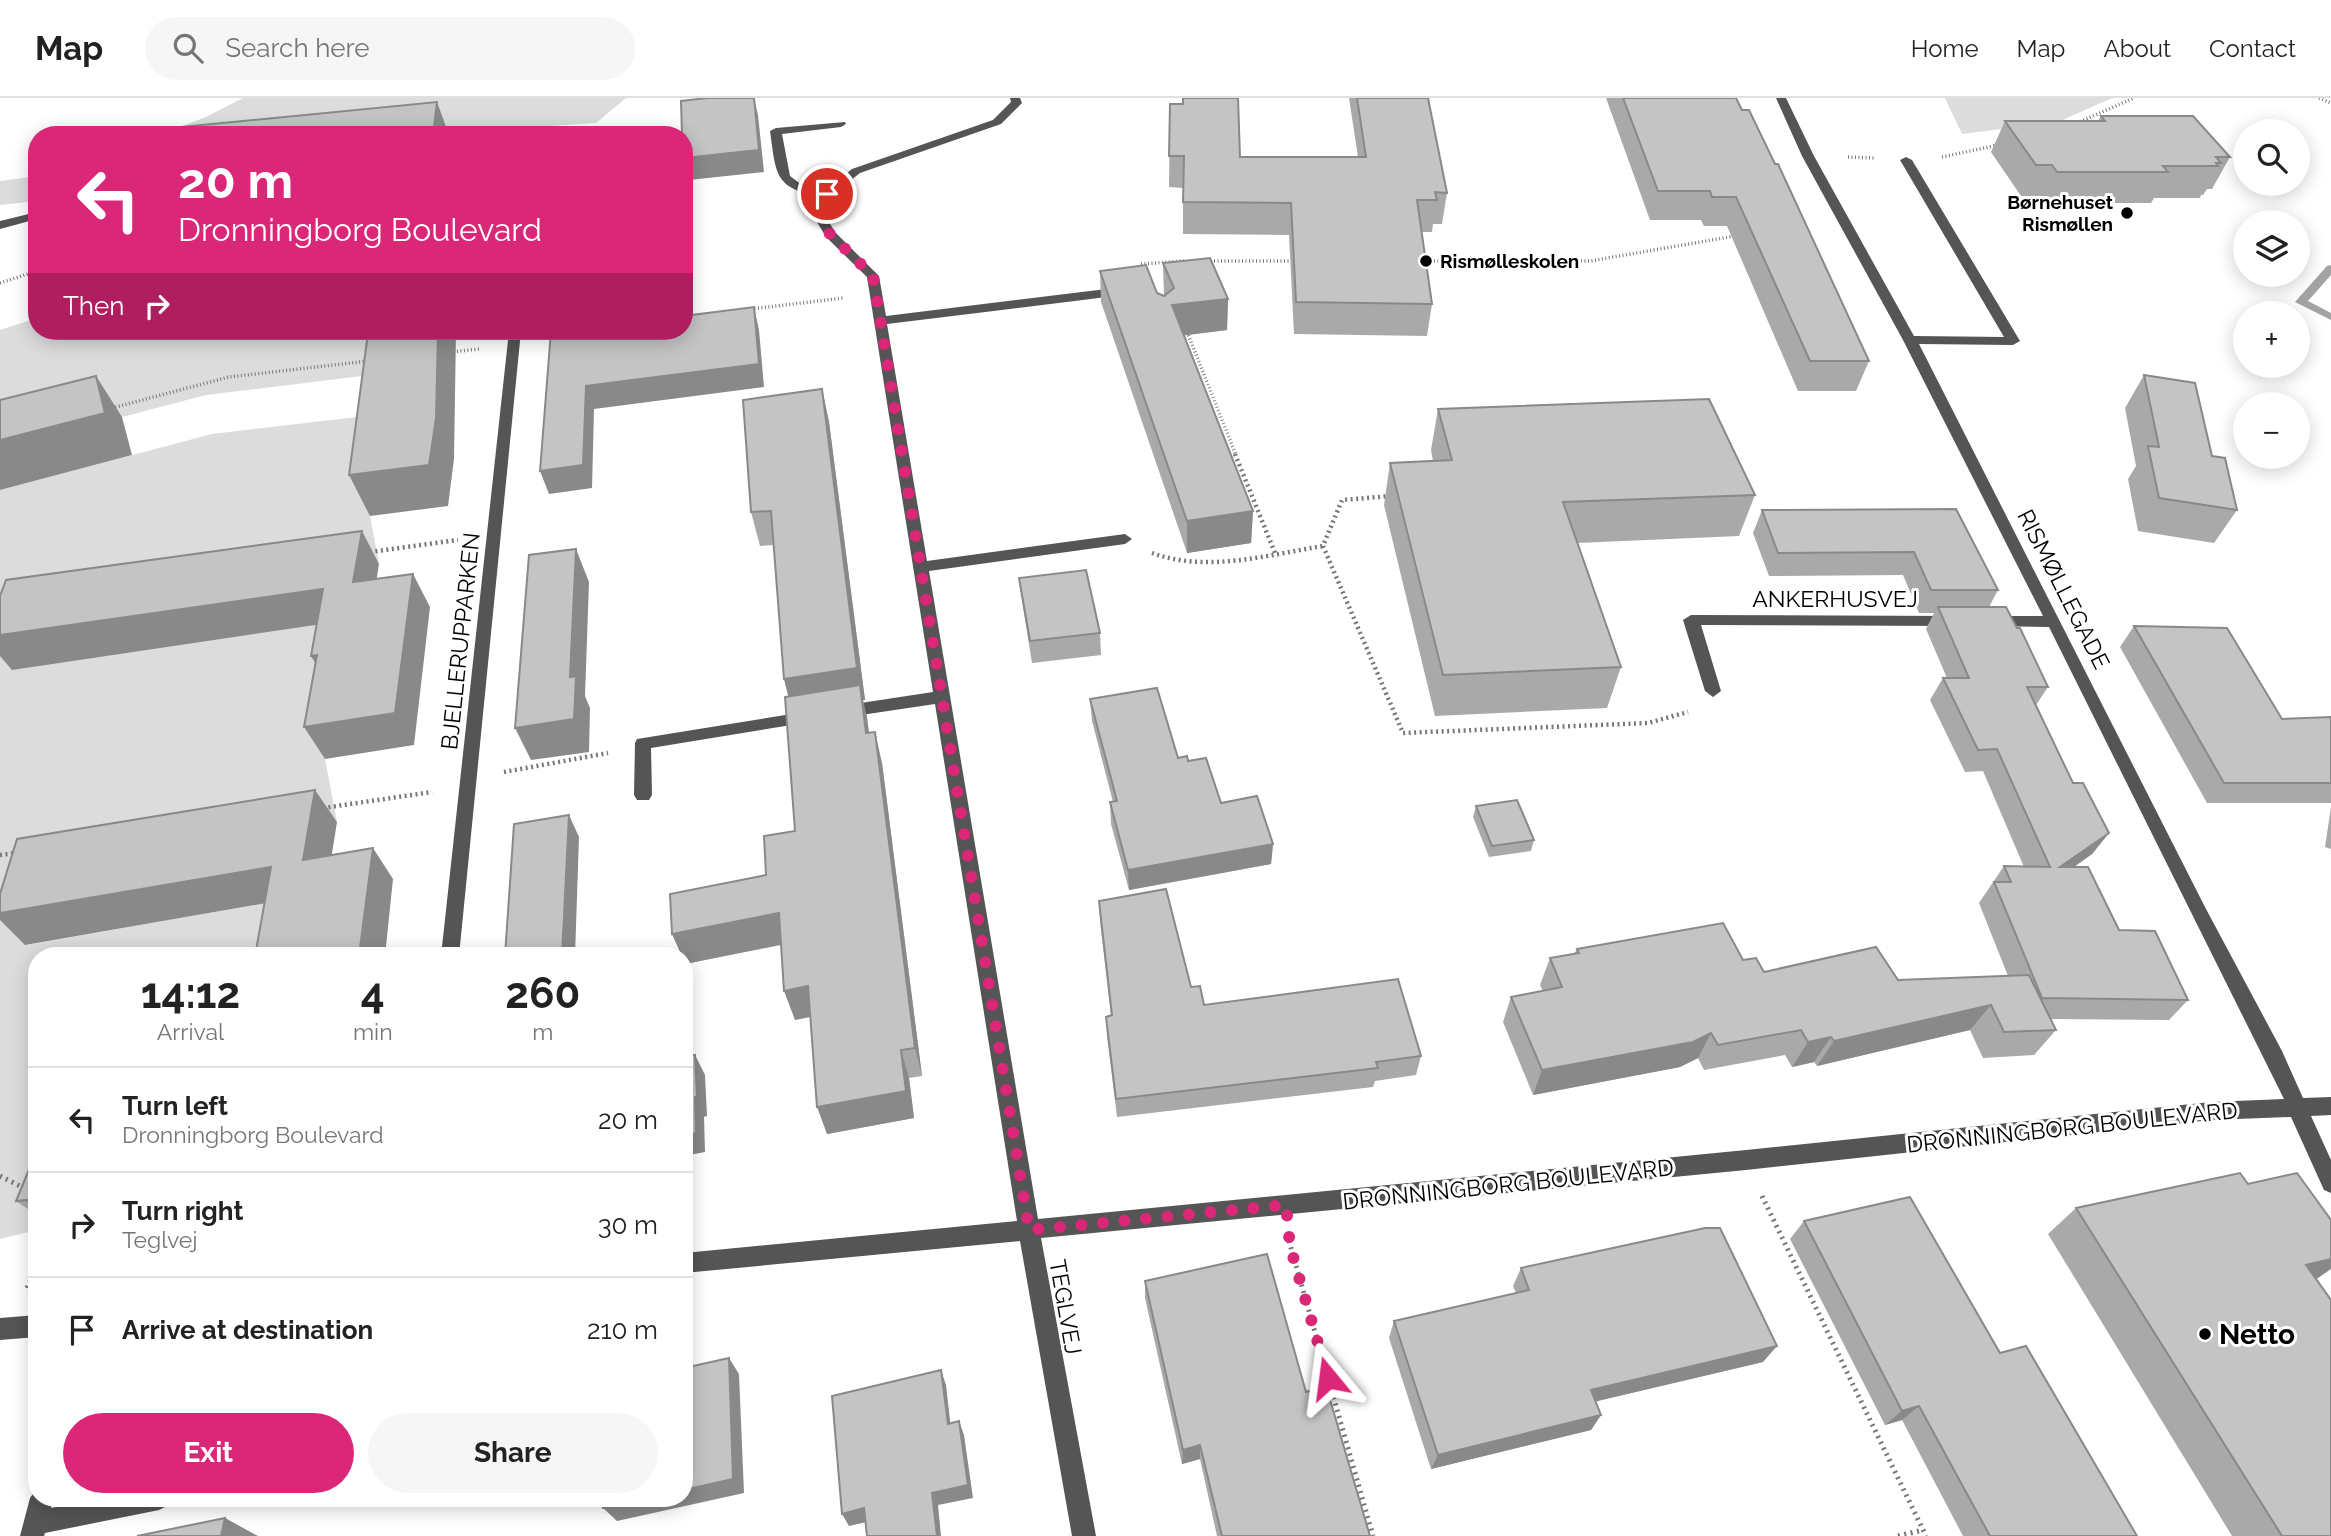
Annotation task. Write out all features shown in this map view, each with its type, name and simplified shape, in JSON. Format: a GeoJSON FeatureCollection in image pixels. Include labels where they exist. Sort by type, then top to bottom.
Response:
{"type":"FeatureCollection","features":[{"type":"Feature","properties":{"kind":"street"},"geometry":{"type":"LineString","coordinates":[[841,124],[776,131],[783,177],[796,190],[827,194],[856,171],[997,122],[1017,103],[1015,98]]}},
{"type":"Feature","properties":{"kind":"street","name":"RISMØLLEGADE"},"geometry":{"type":"LineString","coordinates":[[1781,98],[1808,156],[1910,340],[2199,914],[2275,1057],[2331,1183]]}},
{"type":"Feature","properties":{"kind":"street"},"geometry":{"type":"LineString","coordinates":[[1906,160],[2013,341],[1910,340]]}},
{"type":"Feature","properties":{"kind":"street","name":"TEGLVEJ"},"geometry":{"type":"LineString","coordinates":[[827,194],[820,217],[830,234],[873,276],[1029,1230],[1084,1536]]}},
{"type":"Feature","properties":{"kind":"street"},"geometry":{"type":"LineString","coordinates":[[0,225],[28,217]]}},
{"type":"Feature","properties":{"kind":"street"},"geometry":{"type":"LineString","coordinates":[[880,321],[1138,289]]}},
{"type":"Feature","properties":{"kind":"street","name":"BJELLERUPPARKEN"},"geometry":{"type":"LineString","coordinates":[[451,947],[515,340]]}},
{"type":"Feature","properties":{"kind":"street"},"geometry":{"type":"LineString","coordinates":[[921,567],[1125,539]]}},
{"type":"Feature","properties":{"kind":"street","name":"ANKERHUSVEJ"},"geometry":{"type":"LineString","coordinates":[[1713,691],[1691,620],[2054,622]]}},
{"type":"Feature","properties":{"kind":"street"},"geometry":{"type":"LineString","coordinates":[[643,794],[643,743],[942,697]]}},
{"type":"Feature","properties":{"kind":"street","name":"DRONNINGBORG BOULEVARD"},"geometry":{"type":"LineString","coordinates":[[693,1262],[1746,1160],[2211,1111],[2331,1106]]}},
{"type":"Feature","properties":{"kind":"street"},"geometry":{"type":"LineString","coordinates":[[0,1329],[28,1327]]}},
{"type":"Feature","properties":{"kind":"street"},"geometry":{"type":"LineString","coordinates":[[40,1507],[34,1529],[123,1507]]}},
{"type":"Feature","properties":{"kind":"path"},"geometry":{"type":"LineString","coordinates":[[2076,123],[2134,98]]}},
{"type":"Feature","properties":{"kind":"path"},"geometry":{"type":"LineString","coordinates":[[2319,98],[2331,103]]}},
{"type":"Feature","properties":{"kind":"path"},"geometry":{"type":"LineString","coordinates":[[1808,156],[1906,160],[1948,157],[1999,145]]}},
{"type":"Feature","properties":{"kind":"path"},"geometry":{"type":"LineString","coordinates":[[1408,261],[1590,261],[1737,235]]}},
{"type":"Feature","properties":{"kind":"path"},"geometry":{"type":"LineString","coordinates":[[1130,265],[1184,261]]}},
{"type":"Feature","properties":{"kind":"path"},"geometry":{"type":"LineString","coordinates":[[1198,261],[1296,261]]}},
{"type":"Feature","properties":{"kind":"path"},"geometry":{"type":"LineString","coordinates":[[0,283],[28,274]]}},
{"type":"Feature","properties":{"kind":"path"},"geometry":{"type":"LineString","coordinates":[[739,311],[876,294]]}},
{"type":"Feature","properties":{"kind":"path"},"geometry":{"type":"LineString","coordinates":[[1186,330],[1275,553]]}},
{"type":"Feature","properties":{"kind":"path"},"geometry":{"type":"LineString","coordinates":[[446,353],[506,340]]}},
{"type":"Feature","properties":{"kind":"path"},"geometry":{"type":"LineString","coordinates":[[108,409],[229,377],[378,360]]}},
{"type":"Feature","properties":{"kind":"path"},"geometry":{"type":"LineString","coordinates":[[1393,495],[1342,500],[1323,546],[1404,733],[1648,723],[1689,711],[1713,691]]}},
{"type":"Feature","properties":{"kind":"path"},"geometry":{"type":"LineString","coordinates":[[357,553],[494,535]]}},
{"type":"Feature","properties":{"kind":"path"},"geometry":{"type":"LineString","coordinates":[[1125,539],[1164,560],[1195,564],[1323,546]]}},
{"type":"Feature","properties":{"kind":"path"},"geometry":{"type":"LineString","coordinates":[[316,809],[581,760],[643,743]]}},
{"type":"Feature","properties":{"kind":"path"},"geometry":{"type":"LineString","coordinates":[[0,855],[27,851]]}},
{"type":"Feature","properties":{"kind":"path"},"geometry":{"type":"LineString","coordinates":[[1746,1160],[1924,1533],[1898,1536]]}},
{"type":"Feature","properties":{"kind":"path"},"geometry":{"type":"LineString","coordinates":[[0,1176],[28,1190]]}},
{"type":"Feature","properties":{"kind":"path"},"geometry":{"type":"LineString","coordinates":[[1286,1205],[1290,1246],[1373,1536]]}},
{"type":"Feature","properties":{"kind":"shaded area"},"geometry":{"type":"Polygon","coordinates":[[[243,98],[626,98],[596,123],[550,126],[182,126],[243,98]]]}},
{"type":"Feature","properties":{"kind":"shaded area"},"geometry":{"type":"Polygon","coordinates":[[[1945,98],[2112,98],[2058,122],[1962,134],[1945,98]]]}},
{"type":"Feature","properties":{"kind":"shaded area"},"geometry":{"type":"Polygon","coordinates":[[[28,177],[28,202],[0,205],[0,181],[28,177]]]}},
{"type":"Feature","properties":{"kind":"shaded area"},"geometry":{"type":"Polygon","coordinates":[[[28,321],[28,340],[405,340],[411,370],[206,395],[0,449],[0,330],[28,321]]]}},
{"type":"Feature","properties":{"kind":"shaded area"},"geometry":{"type":"Polygon","coordinates":[[[382,414],[370,516],[379,564],[32,613],[342,621],[325,759],[337,822],[26,945],[295,898],[286,947],[28,947],[28,1232],[0,1239],[0,490],[212,434],[382,414]]]}},
{"type":"Feature","properties":{"kind":"building"},"geometry":{"type":"Polygon","coordinates":[[[754,98],[759,150],[693,157],[693,126],[682,126],[681,101],[754,98]]]}},
{"type":"Feature","properties":{"kind":"building"},"geometry":{"type":"Polygon","coordinates":[[[1183,98],[1238,98],[1240,157],[1366,157],[1357,98],[1428,98],[1447,193],[1435,192],[1437,200],[1417,200],[1432,304],[1296,302],[1291,203],[1183,202],[1184,156],[1169,156],[1170,104],[1183,104],[1183,98]]]}},
{"type":"Feature","properties":{"kind":"building"},"geometry":{"type":"Polygon","coordinates":[[[1623,98],[1736,98],[1742,110],[1749,110],[1775,164],[1778,164],[1869,361],[1810,361],[1736,197],[1712,197],[1710,191],[1658,191],[1623,98]]]}},
{"type":"Feature","properties":{"kind":"building"},"geometry":{"type":"Polygon","coordinates":[[[437,102],[434,126],[191,126],[437,102]]]}},
{"type":"Feature","properties":{"kind":"building"},"geometry":{"type":"Polygon","coordinates":[[[2101,116],[2193,116],[2230,157],[2216,157],[2221,163],[2216,163],[2218,166],[2163,166],[2168,172],[2057,172],[2052,165],[2036,165],[2005,121],[2105,121],[2101,116]]]}},
{"type":"Feature","properties":{"kind":"building"},"geometry":{"type":"Polygon","coordinates":[[[1210,258],[1228,299],[1172,305],[1253,511],[1187,521],[1100,271],[1146,265],[1157,293],[1164,296],[1174,288],[1163,263],[1210,258]]]}},
{"type":"Feature","properties":{"kind":"building"},"geometry":{"type":"Polygon","coordinates":[[[754,307],[759,364],[586,386],[583,465],[540,471],[550,340],[693,340],[693,315],[754,307]]]}},
{"type":"Feature","properties":{"kind":"building"},"geometry":{"type":"Polygon","coordinates":[[[367,340],[438,340],[436,418],[429,465],[349,475],[367,340]]]}},
{"type":"Feature","properties":{"kind":"building"},"geometry":{"type":"Polygon","coordinates":[[[2144,375],[2195,383],[2212,456],[2225,458],[2237,510],[2159,498],[2148,446],[2159,447],[2144,375]]]}},
{"type":"Feature","properties":{"kind":"building"},"geometry":{"type":"Polygon","coordinates":[[[96,376],[105,413],[0,440],[0,400],[96,376]]]}},
{"type":"Feature","properties":{"kind":"building"},"geometry":{"type":"Polygon","coordinates":[[[822,389],[857,668],[784,679],[771,511],[751,512],[743,400],[822,389]]]}},
{"type":"Feature","properties":{"kind":"building"},"geometry":{"type":"Polygon","coordinates":[[[1709,399],[1755,495],[1563,502],[1621,667],[1443,675],[1390,463],[1452,460],[1438,409],[1709,399]]]}},
{"type":"Feature","properties":{"kind":"building"},"geometry":{"type":"Polygon","coordinates":[[[1956,509],[1998,590],[1931,590],[1914,552],[1778,553],[1762,510],[1956,509]]]}},
{"type":"Feature","properties":{"kind":"building"},"geometry":{"type":"Polygon","coordinates":[[[362,531],[353,582],[413,574],[395,713],[304,727],[317,655],[311,656],[323,589],[0,635],[0,596],[6,580],[362,531]]]}},
{"type":"Feature","properties":{"kind":"building"},"geometry":{"type":"Polygon","coordinates":[[[576,549],[570,677],[576,676],[574,719],[515,728],[529,555],[576,549]]]}},
{"type":"Feature","properties":{"kind":"building"},"geometry":{"type":"Polygon","coordinates":[[[1086,570],[1100,633],[1030,641],[1019,578],[1086,570]]]}},
{"type":"Feature","properties":{"kind":"building"},"geometry":{"type":"Polygon","coordinates":[[[1938,607],[2006,607],[2017,628],[2020,628],[2048,687],[2027,687],[2073,783],[2083,783],[2109,833],[2060,867],[2088,867],[2119,930],[2155,931],[2188,1000],[2042,998],[1994,882],[2011,882],[2004,866],[2050,867],[1997,749],[1978,750],[1943,678],[1969,678],[1938,607]]]}},
{"type":"Feature","properties":{"kind":"building"},"geometry":{"type":"Polygon","coordinates":[[[2134,626],[2227,628],[2282,719],[2331,717],[2331,783],[2224,783],[2134,626]]]}},
{"type":"Feature","properties":{"kind":"building"},"geometry":{"type":"Polygon","coordinates":[[[860,685],[866,733],[875,732],[915,1048],[901,1050],[906,1091],[817,1107],[808,986],[784,991],[779,913],[672,934],[670,894],[766,875],[764,836],[795,831],[785,697],[860,685]]]}},
{"type":"Feature","properties":{"kind":"building"},"geometry":{"type":"Polygon","coordinates":[[[1157,688],[1178,758],[1187,756],[1188,761],[1206,758],[1221,803],[1257,796],[1273,844],[1128,870],[1110,802],[1117,801],[1090,699],[1157,688]]]}},
{"type":"Feature","properties":{"kind":"building"},"geometry":{"type":"Polygon","coordinates":[[[315,790],[303,860],[373,848],[360,947],[257,947],[271,867],[0,913],[0,894],[17,839],[315,790]]]}},
{"type":"Feature","properties":{"kind":"building"},"geometry":{"type":"Polygon","coordinates":[[[1517,800],[1534,840],[1492,846],[1476,806],[1517,800]]]}},
{"type":"Feature","properties":{"kind":"building"},"geometry":{"type":"Polygon","coordinates":[[[569,815],[562,947],[506,947],[514,824],[569,815]]]}},
{"type":"Feature","properties":{"kind":"building"},"geometry":{"type":"Polygon","coordinates":[[[1166,889],[1191,987],[1200,986],[1204,1005],[1398,979],[1421,1056],[1376,1062],[1378,1068],[1116,1099],[1106,1017],[1112,1015],[1099,901],[1166,889]]]}},
{"type":"Feature","properties":{"kind":"building"},"geometry":{"type":"Polygon","coordinates":[[[1723,923],[1743,960],[1756,958],[1764,972],[1876,947],[1898,980],[2029,975],[2056,1030],[2004,1032],[1991,1005],[1834,1041],[1831,1037],[1808,1042],[1801,1030],[1718,1045],[1711,1033],[1693,1042],[1542,1070],[1511,997],[1562,987],[1550,958],[1579,953],[1577,949],[1723,923]]]}},
{"type":"Feature","properties":{"kind":"building"},"geometry":{"type":"Polygon","coordinates":[[[693,1055],[697,1097],[696,1133],[693,1134],[693,1055]]]}},
{"type":"Feature","properties":{"kind":"building"},"geometry":{"type":"Polygon","coordinates":[[[28,1172],[28,1200],[16,1201],[28,1172]]]}},
{"type":"Feature","properties":{"kind":"building","name":"Netto"},"geometry":{"type":"Polygon","coordinates":[[[2240,1173],[2248,1184],[2297,1173],[2331,1220],[2331,1259],[2306,1265],[2331,1300],[2331,1536],[2282,1536],[2076,1208],[2240,1173]]]}},
{"type":"Feature","properties":{"kind":"building"},"geometry":{"type":"Polygon","coordinates":[[[1910,1197],[2000,1353],[2026,1346],[2137,1536],[1990,1536],[1919,1406],[1902,1411],[1804,1221],[1910,1197]]]}},
{"type":"Feature","properties":{"kind":"building"},"geometry":{"type":"Polygon","coordinates":[[[1705,1228],[1720,1228],[1777,1346],[1591,1390],[1601,1415],[1438,1455],[1394,1321],[1529,1290],[1521,1268],[1705,1228]]]}},
{"type":"Feature","properties":{"kind":"building"},"geometry":{"type":"Polygon","coordinates":[[[1267,1254],[1306,1392],[1326,1386],[1370,1536],[1222,1536],[1200,1445],[1183,1450],[1145,1281],[1267,1254]]]}},
{"type":"Feature","properties":{"kind":"building"},"geometry":{"type":"Polygon","coordinates":[[[729,1358],[733,1479],[693,1488],[693,1366],[729,1358]]]}},
{"type":"Feature","properties":{"kind":"building"},"geometry":{"type":"Polygon","coordinates":[[[941,1370],[948,1424],[959,1421],[968,1485],[932,1493],[937,1536],[867,1536],[864,1508],[842,1514],[832,1396],[941,1370]]]}},
{"type":"Feature","properties":{"kind":"building"},"geometry":{"type":"Polygon","coordinates":[[[225,1518],[221,1536],[137,1536],[225,1518]]]}},
{"type":"Feature","properties":{"kind":"waterway"},"geometry":{"type":"LineString","coordinates":[[2331,268],[2301,302],[2331,317]]}},
{"type":"Feature","properties":{"kind":"place","name":"Børnehuset Rismøllen"},"geometry":{"type":"Point","coordinates":[2127,213]}},
{"type":"Feature","properties":{"kind":"place","name":"Rismølleskolen"},"geometry":{"type":"Point","coordinates":[1426,261]}},
{"type":"Feature","properties":{"kind":"place","name":"Netto"},"geometry":{"type":"Point","coordinates":[2205,1334]}},
{"type":"Feature","properties":{"kind":"route"},"geometry":{"type":"LineString","coordinates":[[827,194],[820,217],[830,234],[873,276],[1029,1230],[1286,1205],[1290,1246],[1328,1378]]}}]}
